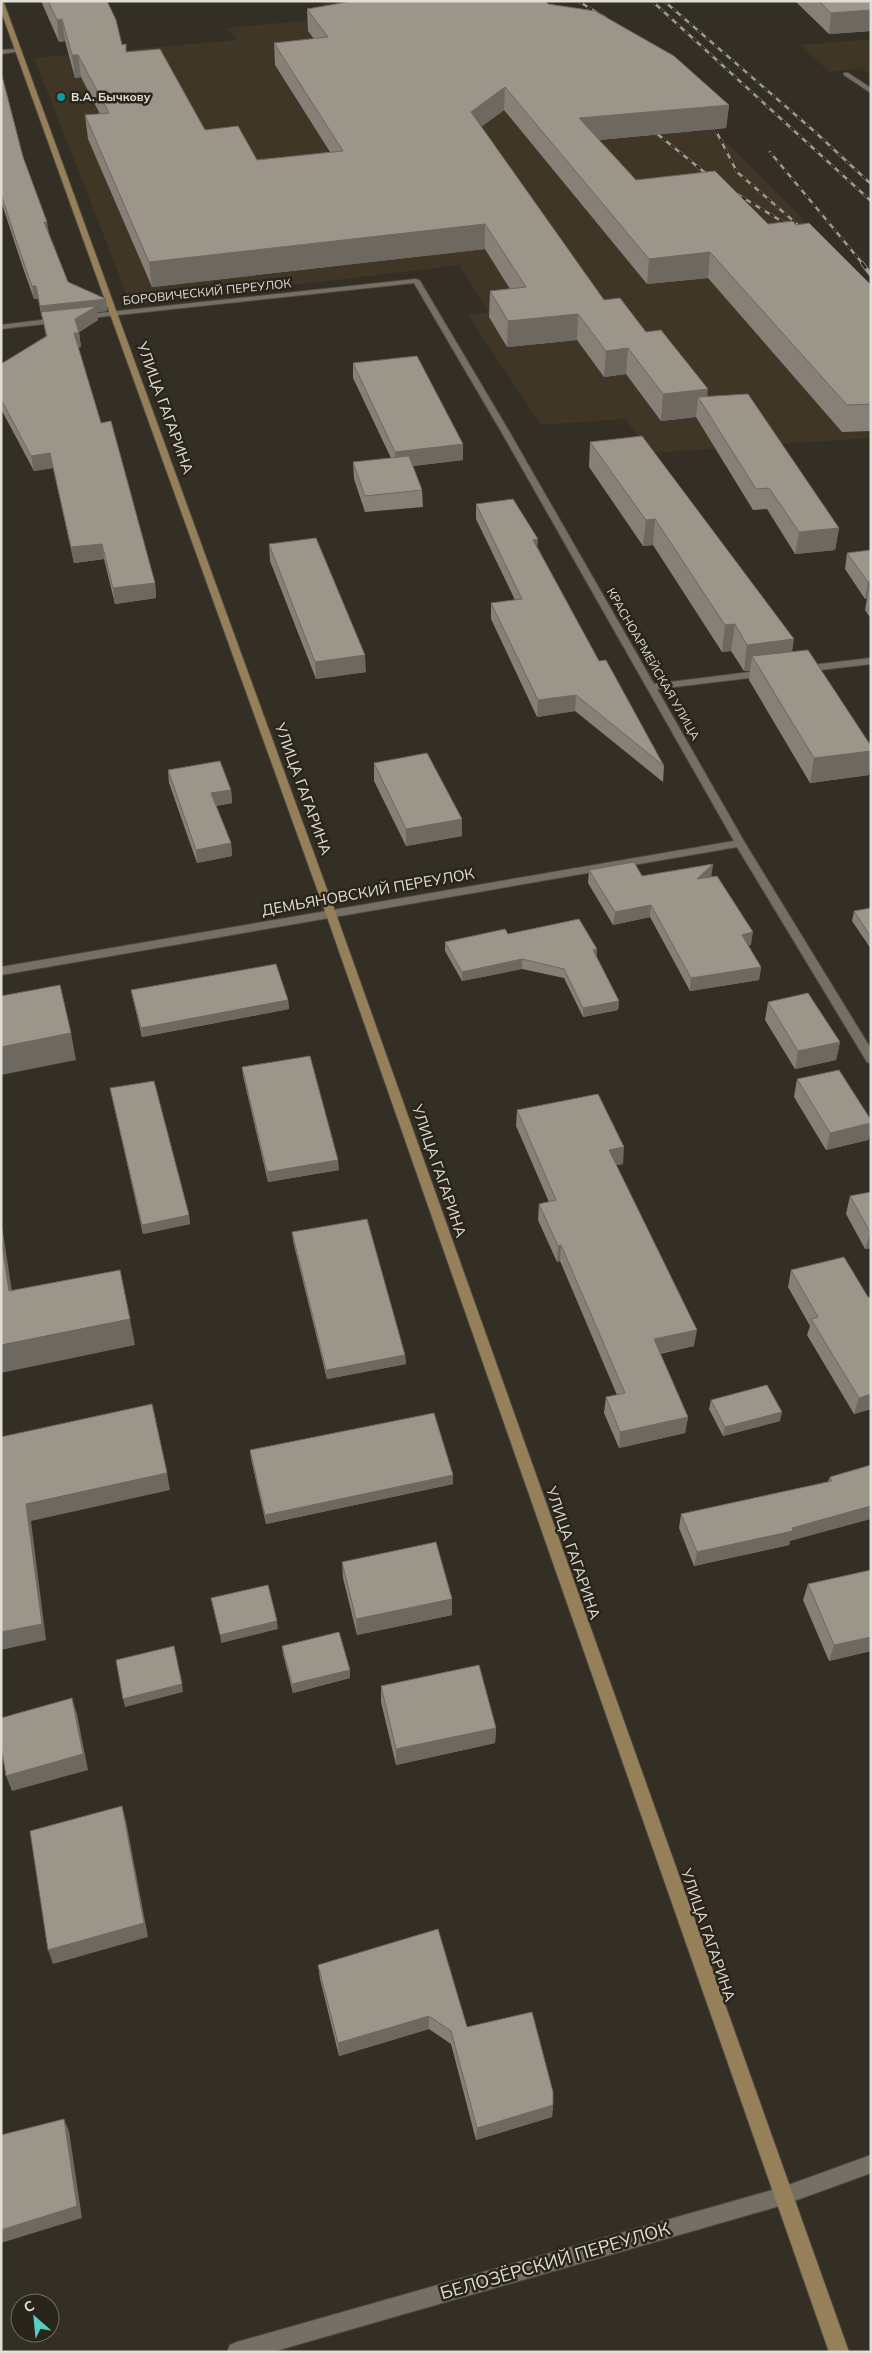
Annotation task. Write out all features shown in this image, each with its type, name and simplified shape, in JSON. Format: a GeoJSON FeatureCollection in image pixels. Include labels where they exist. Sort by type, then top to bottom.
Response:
{"type":"FeatureCollection","features":[{"type":"Feature","properties":{"kind":"street","name":"УЛИЦА ГАГАРИНА"},"geometry":{"type":"LineString","coordinates":[[1,3],[332,914],[782,2196],[839,2352]]}},
{"type":"Feature","properties":{"kind":"street"},"geometry":{"type":"LineString","coordinates":[[1,52],[19,50]]}},
{"type":"Feature","properties":{"kind":"street"},"geometry":{"type":"LineString","coordinates":[[846,74],[871,91]]}},
{"type":"Feature","properties":{"kind":"street","name":"БОРОВИЧЕСКИЙ ПЕРЕУЛОК"},"geometry":{"type":"LineString","coordinates":[[76,318],[416,281]]}},
{"type":"Feature","properties":{"kind":"street","name":"КРАСНОАРМЕЙСКАЯ УЛИЦА"},"geometry":{"type":"LineString","coordinates":[[416,281],[506,433],[740,843],[871,1059]]}},
{"type":"Feature","properties":{"kind":"street"},"geometry":{"type":"LineString","coordinates":[[1,327],[66,319]]}},
{"type":"Feature","properties":{"kind":"street"},"geometry":{"type":"LineString","coordinates":[[794,670],[871,660]]}},
{"type":"Feature","properties":{"kind":"street"},"geometry":{"type":"LineString","coordinates":[[652,687],[776,672]]}},
{"type":"Feature","properties":{"kind":"street","name":"ДЕМЬЯНОВСКИЙ ПЕРЕУЛОК"},"geometry":{"type":"LineString","coordinates":[[1,972],[740,843]]}},
{"type":"Feature","properties":{"kind":"street","name":"БЕЛОЗЁРСКИЙ ПЕРЕУЛОК"},"geometry":{"type":"LineString","coordinates":[[237,2352],[782,2196],[871,2164]]}},
{"type":"Feature","properties":{"kind":"shaded area"},"geometry":{"type":"Polygon","coordinates":[[[321,1],[545,1],[615,32],[802,218],[802,240],[871,307],[871,438],[652,453],[625,419],[541,425],[468,315],[489,312],[459,265],[131,305],[34,58],[237,40],[227,28],[333,18],[321,1]]]}},
{"type":"Feature","properties":{"kind":"shaded area"},"geometry":{"type":"Polygon","coordinates":[[[871,39],[871,75],[860,68],[830,72],[800,45],[871,39]]]}},
{"type":"Feature","properties":{"kind":"building"},"geometry":{"type":"Polygon","coordinates":[[[48,1],[107,1],[116,20],[122,45],[126,44],[126,52],[160,49],[205,130],[238,126],[257,160],[343,151],[274,43],[328,37],[307,9],[353,1],[545,1],[548,4],[595,11],[674,56],[729,105],[579,118],[636,180],[715,171],[768,224],[793,221],[796,225],[809,223],[871,285],[871,404],[847,405],[710,252],[649,259],[505,87],[471,112],[604,300],[620,298],[646,332],[661,330],[708,389],[663,394],[628,348],[606,351],[578,314],[508,321],[490,291],[526,287],[485,224],[149,262],[85,115],[109,113],[78,55],[72,55],[62,19],[57,20],[48,1]]]}},
{"type":"Feature","properties":{"kind":"building"},"geometry":{"type":"Polygon","coordinates":[[[819,1],[871,1],[871,10],[831,13],[819,1]]]}},
{"type":"Feature","properties":{"kind":"building"},"geometry":{"type":"Polygon","coordinates":[[[1,72],[23,157],[47,222],[44,222],[68,282],[106,299],[40,306],[36,286],[32,286],[1,194],[1,72]]]}},
{"type":"Feature","properties":{"kind":"building"},"geometry":{"type":"Polygon","coordinates":[[[97,306],[75,319],[79,333],[74,333],[101,423],[111,421],[155,583],[113,588],[102,544],[71,547],[50,453],[31,456],[1,399],[1,364],[47,336],[41,312],[97,306]]]}},
{"type":"Feature","properties":{"kind":"building"},"geometry":{"type":"Polygon","coordinates":[[[417,356],[463,444],[395,452],[353,363],[417,356]]]}},
{"type":"Feature","properties":{"kind":"building"},"geometry":{"type":"Polygon","coordinates":[[[748,394],[839,528],[799,532],[769,488],[756,489],[698,397],[748,394]]]}},
{"type":"Feature","properties":{"kind":"building"},"geometry":{"type":"Polygon","coordinates":[[[642,436],[794,639],[747,645],[735,624],[725,625],[655,519],[646,520],[590,442],[642,436]]]}},
{"type":"Feature","properties":{"kind":"building"},"geometry":{"type":"Polygon","coordinates":[[[409,456],[422,490],[365,496],[353,462],[409,456]]]}},
{"type":"Feature","properties":{"kind":"building"},"geometry":{"type":"Polygon","coordinates":[[[513,499],[538,539],[533,540],[599,661],[606,660],[664,766],[576,695],[538,700],[491,603],[522,599],[476,504],[513,499]]]}},
{"type":"Feature","properties":{"kind":"building"},"geometry":{"type":"Polygon","coordinates":[[[316,538],[365,655],[315,662],[269,544],[316,538]]]}},
{"type":"Feature","properties":{"kind":"building"},"geometry":{"type":"Polygon","coordinates":[[[871,550],[871,582],[868,582],[847,553],[871,550]]]}},
{"type":"Feature","properties":{"kind":"building"},"geometry":{"type":"Polygon","coordinates":[[[808,650],[871,746],[871,751],[814,758],[752,656],[808,650]]]}},
{"type":"Feature","properties":{"kind":"building"},"geometry":{"type":"Polygon","coordinates":[[[427,753],[462,819],[406,829],[374,763],[427,753]]]}},
{"type":"Feature","properties":{"kind":"building"},"geometry":{"type":"Polygon","coordinates":[[[220,761],[231,790],[211,793],[231,843],[196,850],[168,770],[220,761]]]}},
{"type":"Feature","properties":{"kind":"building"},"geometry":{"type":"Polygon","coordinates":[[[634,862],[642,876],[713,864],[697,879],[717,876],[753,932],[742,935],[761,967],[691,978],[651,905],[615,912],[589,870],[634,862]]]}},
{"type":"Feature","properties":{"kind":"building"},"geometry":{"type":"Polygon","coordinates":[[[871,908],[871,937],[854,911],[871,908]]]}},
{"type":"Feature","properties":{"kind":"building"},"geometry":{"type":"Polygon","coordinates":[[[579,919],[597,949],[593,950],[619,1001],[583,1008],[564,969],[522,959],[462,972],[445,942],[505,929],[508,934],[579,919]]]}},
{"type":"Feature","properties":{"kind":"building"},"geometry":{"type":"Polygon","coordinates":[[[276,964],[288,1000],[141,1028],[131,990],[276,964]]]}},
{"type":"Feature","properties":{"kind":"building"},"geometry":{"type":"Polygon","coordinates":[[[60,985],[71,1033],[1,1047],[1,996],[60,985]]]}},
{"type":"Feature","properties":{"kind":"building"},"geometry":{"type":"Polygon","coordinates":[[[808,993],[840,1042],[798,1051],[768,1002],[808,993]]]}},
{"type":"Feature","properties":{"kind":"building"},"geometry":{"type":"Polygon","coordinates":[[[310,1056],[338,1160],[267,1172],[242,1067],[310,1056]]]}},
{"type":"Feature","properties":{"kind":"building"},"geometry":{"type":"Polygon","coordinates":[[[839,1070],[871,1120],[871,1123],[830,1133],[797,1079],[839,1070]]]}},
{"type":"Feature","properties":{"kind":"building"},"geometry":{"type":"Polygon","coordinates":[[[154,1081],[189,1215],[142,1225],[110,1088],[154,1081]]]}},
{"type":"Feature","properties":{"kind":"building"},"geometry":{"type":"Polygon","coordinates":[[[598,1094],[624,1147],[609,1150],[697,1330],[654,1339],[688,1417],[620,1432],[606,1397],[625,1393],[561,1245],[558,1246],[539,1204],[556,1200],[517,1110],[598,1094]]]}},
{"type":"Feature","properties":{"kind":"building"},"geometry":{"type":"Polygon","coordinates":[[[871,1192],[871,1232],[870,1232],[850,1196],[871,1192]]]}},
{"type":"Feature","properties":{"kind":"building"},"geometry":{"type":"Polygon","coordinates":[[[367,1219],[405,1355],[326,1370],[292,1232],[367,1219]]]}},
{"type":"Feature","properties":{"kind":"building"},"geometry":{"type":"Polygon","coordinates":[[[1,1237],[9,1291],[120,1270],[130,1319],[1,1345],[1,1237]]]}},
{"type":"Feature","properties":{"kind":"building"},"geometry":{"type":"Polygon","coordinates":[[[844,1257],[868,1297],[871,1297],[871,1394],[859,1398],[811,1319],[818,1317],[791,1270],[844,1257]]]}},
{"type":"Feature","properties":{"kind":"building"},"geometry":{"type":"Polygon","coordinates":[[[767,1385],[782,1412],[725,1427],[711,1400],[767,1385]]]}},
{"type":"Feature","properties":{"kind":"building"},"geometry":{"type":"Polygon","coordinates":[[[152,1404],[167,1473],[26,1504],[42,1624],[1,1632],[1,1437],[152,1404]]]}},
{"type":"Feature","properties":{"kind":"building"},"geometry":{"type":"Polygon","coordinates":[[[434,1413],[453,1475],[265,1515],[250,1450],[434,1413]]]}},
{"type":"Feature","properties":{"kind":"building"},"geometry":{"type":"Polygon","coordinates":[[[871,1465],[871,1506],[792,1528],[793,1531],[697,1552],[681,1514],[832,1481],[830,1477],[871,1465]]]}},
{"type":"Feature","properties":{"kind":"building"},"geometry":{"type":"Polygon","coordinates":[[[436,1542],[452,1599],[356,1619],[342,1562],[436,1542]]]}},
{"type":"Feature","properties":{"kind":"building"},"geometry":{"type":"Polygon","coordinates":[[[871,1570],[871,1637],[834,1645],[808,1584],[871,1570]]]}},
{"type":"Feature","properties":{"kind":"building"},"geometry":{"type":"Polygon","coordinates":[[[268,1585],[277,1621],[220,1635],[211,1598],[268,1585]]]}},
{"type":"Feature","properties":{"kind":"building"},"geometry":{"type":"Polygon","coordinates":[[[339,1632],[350,1670],[292,1684],[282,1646],[339,1632]]]}},
{"type":"Feature","properties":{"kind":"building"},"geometry":{"type":"Polygon","coordinates":[[[174,1646],[182,1684],[123,1699],[116,1660],[174,1646]]]}},
{"type":"Feature","properties":{"kind":"building"},"geometry":{"type":"Polygon","coordinates":[[[479,1665],[496,1728],[396,1749],[381,1686],[479,1665]]]}},
{"type":"Feature","properties":{"kind":"building"},"geometry":{"type":"Polygon","coordinates":[[[72,1698],[83,1754],[6,1776],[1,1745],[1,1718],[72,1698]]]}},
{"type":"Feature","properties":{"kind":"building"},"geometry":{"type":"Polygon","coordinates":[[[122,1806],[144,1923],[48,1950],[30,1831],[122,1806]]]}},
{"type":"Feature","properties":{"kind":"building"},"geometry":{"type":"Polygon","coordinates":[[[438,1929],[467,2027],[532,2012],[553,2092],[553,2105],[477,2128],[451,2031],[429,2016],[338,2043],[318,1965],[438,1929]]]}},
{"type":"Feature","properties":{"kind":"building"},"geometry":{"type":"Polygon","coordinates":[[[64,2119],[77,2206],[1,2230],[1,2135],[64,2119]]]}},
{"type":"Feature","properties":{"kind":"railway"},"geometry":{"type":"LineString","coordinates":[[578,1],[606,18]]}},
{"type":"Feature","properties":{"kind":"railway"},"geometry":{"type":"LineString","coordinates":[[652,1],[871,201]]}},
{"type":"Feature","properties":{"kind":"railway"},"geometry":{"type":"LineString","coordinates":[[664,1],[814,131],[871,184]]}},
{"type":"Feature","properties":{"kind":"railway"},"geometry":{"type":"LineString","coordinates":[[645,124],[714,180],[796,230]]}},
{"type":"Feature","properties":{"kind":"railway"},"geometry":{"type":"LineString","coordinates":[[715,129],[737,172],[797,224]]}},
{"type":"Feature","properties":{"kind":"railway"},"geometry":{"type":"LineString","coordinates":[[770,152],[863,264]]}},
{"type":"Feature","properties":{"kind":"railway"},"geometry":{"type":"LineString","coordinates":[[862,263],[871,275]]}},
{"type":"Feature","properties":{"kind":"place","name":"В.А. Бычкову"},"geometry":{"type":"Point","coordinates":[61,97]}}]}
